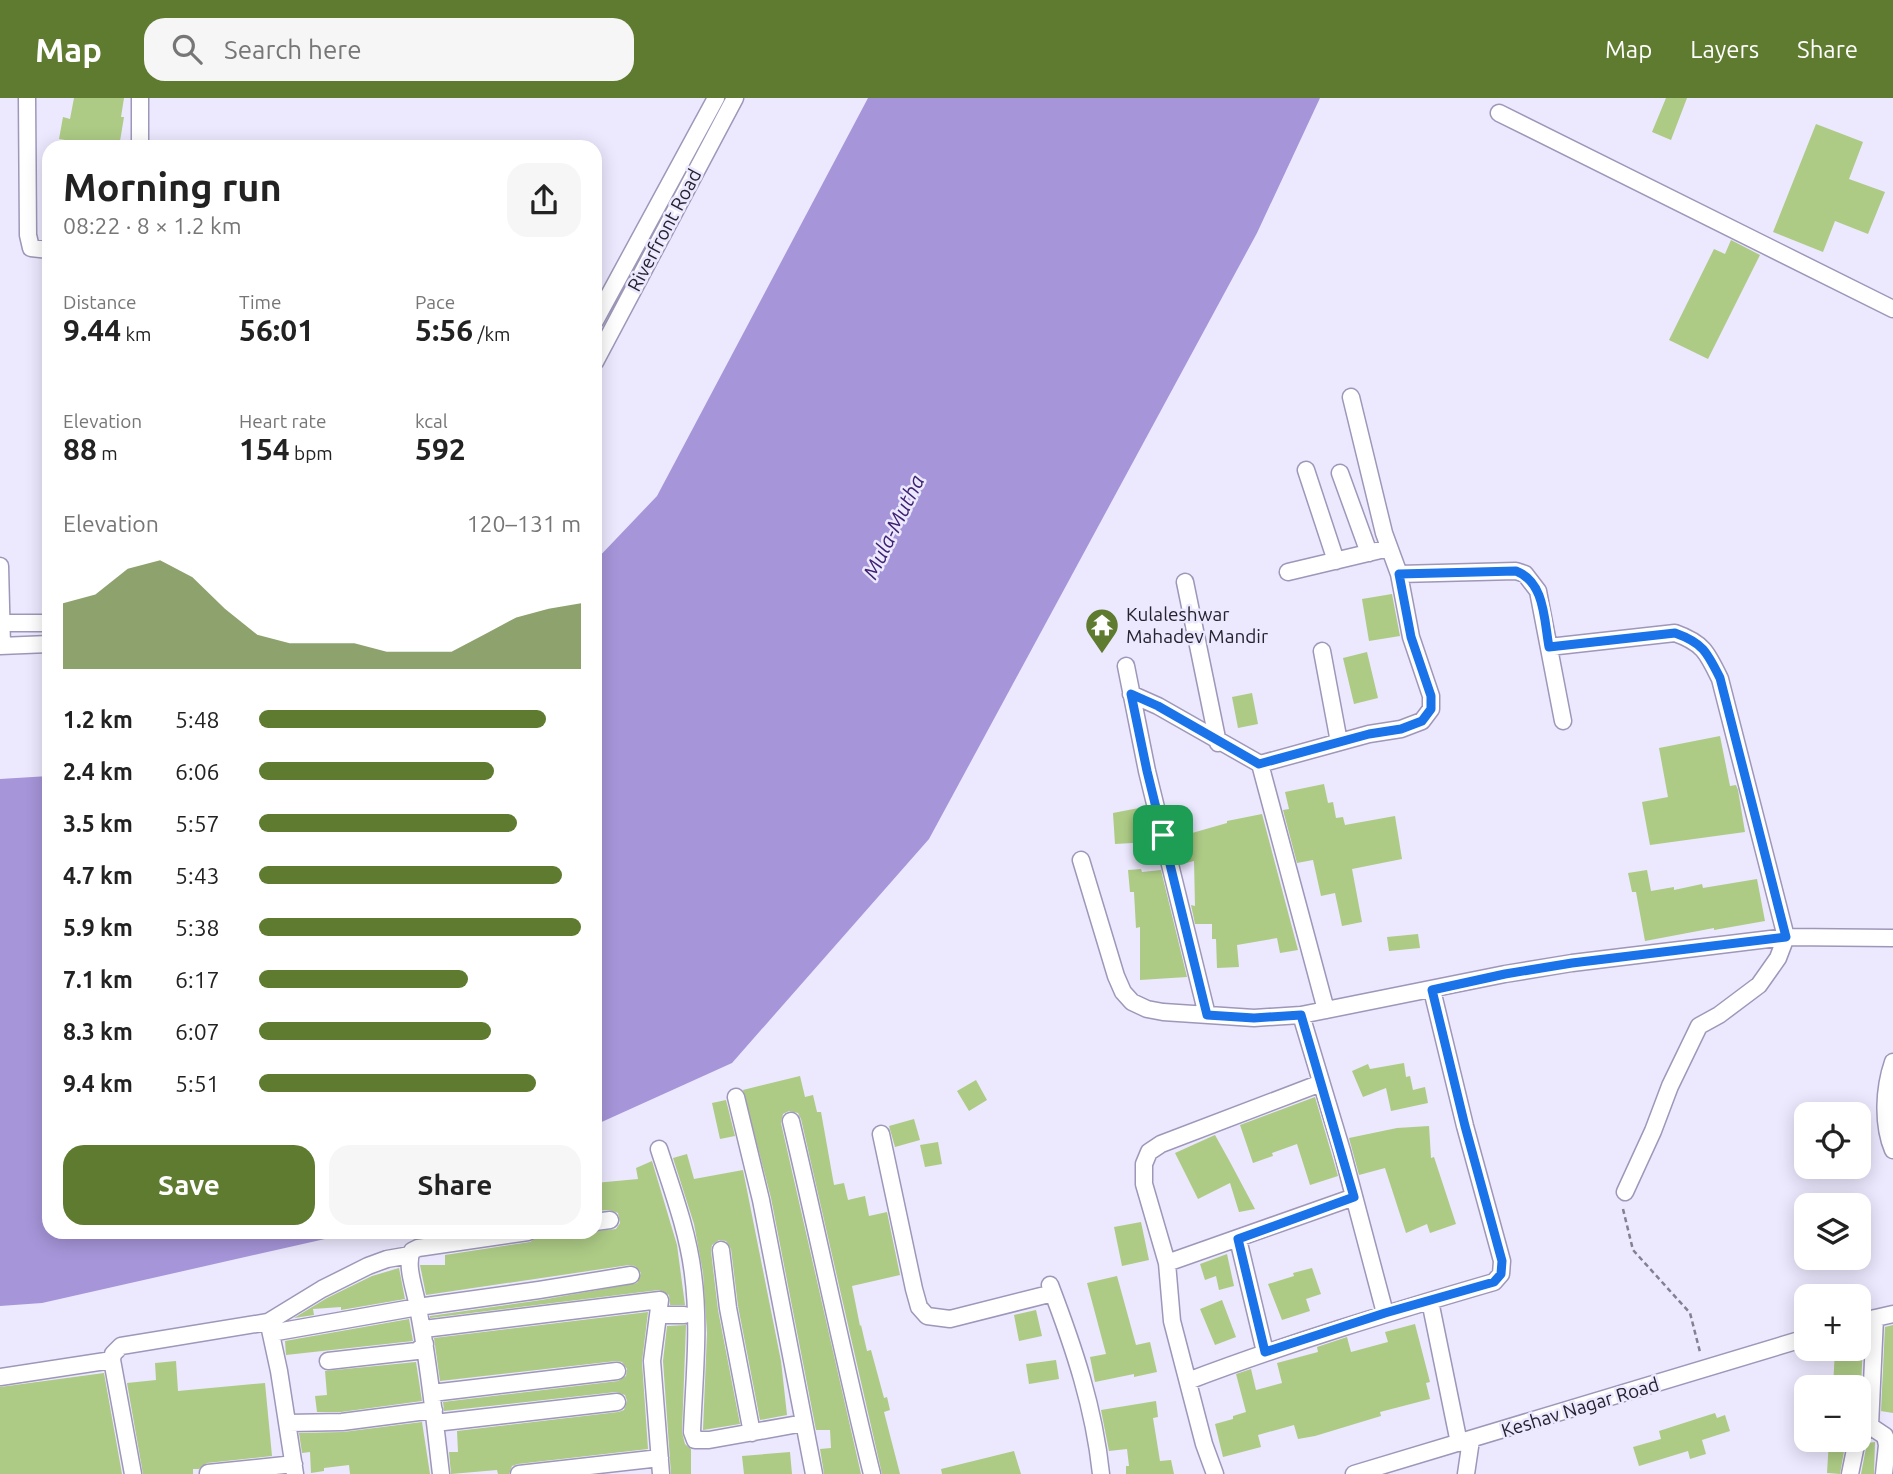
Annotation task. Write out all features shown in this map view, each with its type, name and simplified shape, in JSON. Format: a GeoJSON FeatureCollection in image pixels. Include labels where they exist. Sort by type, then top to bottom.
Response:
{"type":"FeatureCollection","features":[{"type":"Feature","properties":{"kind":"street"},"geometry":{"type":"LineString","coordinates":[[27,98],[28,235],[31,248],[42,249]]}},
{"type":"Feature","properties":{"kind":"street"},"geometry":{"type":"LineString","coordinates":[[140,98],[141,140]]}},
{"type":"Feature","properties":{"kind":"street","name":"Riverfront Road"},"geometry":{"type":"LineString","coordinates":[[602,308],[716,98]]}},
{"type":"Feature","properties":{"kind":"street","name":"Riverfront Road"},"geometry":{"type":"LineString","coordinates":[[602,348],[735,98]]}},
{"type":"Feature","properties":{"kind":"street"},"geometry":{"type":"LineString","coordinates":[[1499,113],[1893,309]]}},
{"type":"Feature","properties":{"kind":"street"},"geometry":{"type":"LineString","coordinates":[[647,226],[662,234]]}},
{"type":"Feature","properties":{"kind":"street"},"geometry":{"type":"LineString","coordinates":[[627,262],[642,271]]}},
{"type":"Feature","properties":{"kind":"street"},"geometry":{"type":"LineString","coordinates":[[1131,694],[1158,706],[1218,743],[1259,764],[1339,742],[1401,729],[1422,721],[1431,709],[1431,696],[1411,637],[1399,574],[1389,548],[1350,397]]}},
{"type":"Feature","properties":{"kind":"street"},"geometry":{"type":"LineString","coordinates":[[1306,470],[1336,561]]}},
{"type":"Feature","properties":{"kind":"street"},"geometry":{"type":"LineString","coordinates":[[1340,473],[1369,553]]}},
{"type":"Feature","properties":{"kind":"street"},"geometry":{"type":"LineString","coordinates":[[1288,572],[1389,548]]}},
{"type":"Feature","properties":{"kind":"street"},"geometry":{"type":"LineString","coordinates":[[0,566],[1,646],[42,644]]}},
{"type":"Feature","properties":{"kind":"street"},"geometry":{"type":"LineString","coordinates":[[1399,574],[1516,571],[1525,574],[1538,591],[1563,720]]}},
{"type":"Feature","properties":{"kind":"street"},"geometry":{"type":"LineString","coordinates":[[1185,582],[1218,743]]}},
{"type":"Feature","properties":{"kind":"street"},"geometry":{"type":"LineString","coordinates":[[1,624],[42,623]]}},
{"type":"Feature","properties":{"kind":"street"},"geometry":{"type":"LineString","coordinates":[[1549,647],[1675,633],[1694,640],[1707,653],[1720,678],[1786,937],[1777,958],[1759,985],[1719,1015],[1699,1026],[1625,1192]]}},
{"type":"Feature","properties":{"kind":"street"},"geometry":{"type":"LineString","coordinates":[[1322,651],[1339,742]]}},
{"type":"Feature","properties":{"kind":"street"},"geometry":{"type":"LineString","coordinates":[[1126,666],[1147,771],[1207,1015]]}},
{"type":"Feature","properties":{"kind":"street"},"geometry":{"type":"LineString","coordinates":[[1259,764],[1326,1010]]}},
{"type":"Feature","properties":{"kind":"street"},"geometry":{"type":"LineString","coordinates":[[1081,860],[1123,992],[1132,1002],[1147,1009],[1207,1015],[1254,1018],[1301,1015],[1572,963],[1786,937],[1893,938]]}},
{"type":"Feature","properties":{"kind":"street"},"geometry":{"type":"LineString","coordinates":[[1188,1381],[1265,1352],[1385,1313],[1494,1282],[1501,1274],[1502,1261],[1432,990]]}},
{"type":"Feature","properties":{"kind":"street"},"geometry":{"type":"LineString","coordinates":[[1301,1015],[1385,1313]]}},
{"type":"Feature","properties":{"kind":"street"},"geometry":{"type":"LineString","coordinates":[[1893,1062],[1886,1101],[1889,1141],[1893,1150]]}},
{"type":"Feature","properties":{"kind":"street"},"geometry":{"type":"LineString","coordinates":[[1215,1474],[1172,1321],[1167,1262],[1144,1184],[1144,1164],[1149,1153],[1161,1144],[1321,1083]]}},
{"type":"Feature","properties":{"kind":"street"},"geometry":{"type":"LineString","coordinates":[[736,1097],[763,1211],[814,1474]]}},
{"type":"Feature","properties":{"kind":"street"},"geometry":{"type":"LineString","coordinates":[[791,1121],[812,1208],[825,1280],[872,1474]]}},
{"type":"Feature","properties":{"kind":"street"},"geometry":{"type":"LineString","coordinates":[[881,1134],[919,1307],[927,1316],[950,1319],[1051,1288],[1080,1365],[1098,1440],[1101,1474]]}},
{"type":"Feature","properties":{"kind":"street"},"geometry":{"type":"LineString","coordinates":[[659,1149],[693,1274],[696,1312],[692,1432],[695,1440],[804,1423]]}},
{"type":"Feature","properties":{"kind":"street"},"geometry":{"type":"LineString","coordinates":[[1167,1262],[1354,1197]]}},
{"type":"Feature","properties":{"kind":"street"},"geometry":{"type":"LineString","coordinates":[[270,1327],[322,1289],[368,1266],[410,1255],[418,1248],[480,1239]]}},
{"type":"Feature","properties":{"kind":"street"},"geometry":{"type":"LineString","coordinates":[[1238,1239],[1265,1352]]}},
{"type":"Feature","properties":{"kind":"street"},"geometry":{"type":"LineString","coordinates":[[721,1250],[728,1308],[752,1433]]}},
{"type":"Feature","properties":{"kind":"street"},"geometry":{"type":"LineString","coordinates":[[410,1255],[432,1393],[441,1474]]}},
{"type":"Feature","properties":{"kind":"street"},"geometry":{"type":"LineString","coordinates":[[133,1474],[112,1360],[113,1354],[121,1346],[132,1342],[270,1327],[631,1275]]}},
{"type":"Feature","properties":{"kind":"street"},"geometry":{"type":"LineString","coordinates":[[539,1290],[542,1316]]}},
{"type":"Feature","properties":{"kind":"street"},"geometry":{"type":"LineString","coordinates":[[424,1337],[542,1316],[660,1300],[652,1362],[660,1466],[519,1474]]}},
{"type":"Feature","properties":{"kind":"street"},"geometry":{"type":"LineString","coordinates":[[1430,1301],[1465,1441],[1466,1474]]}},
{"type":"Feature","properties":{"kind":"street"},"geometry":{"type":"LineString","coordinates":[[1871,1319],[1893,1314]]}},
{"type":"Feature","properties":{"kind":"street"},"geometry":{"type":"LineString","coordinates":[[658,1315],[684,1315]]}},
{"type":"Feature","properties":{"kind":"street"},"geometry":{"type":"LineString","coordinates":[[1869,1375],[1875,1318]]}},
{"type":"Feature","properties":{"kind":"street"},"geometry":{"type":"LineString","coordinates":[[208,1472],[295,1469],[270,1327]]}},
{"type":"Feature","properties":{"kind":"street"},"geometry":{"type":"LineString","coordinates":[[328,1361],[416,1351],[424,1337]]}},
{"type":"Feature","properties":{"kind":"street","name":"Keshav Nagar Road"},"geometry":{"type":"LineString","coordinates":[[1354,1474],[1794,1342]]}},
{"type":"Feature","properties":{"kind":"street"},"geometry":{"type":"LineString","coordinates":[[0,1377],[112,1360]]}},
{"type":"Feature","properties":{"kind":"street"},"geometry":{"type":"LineString","coordinates":[[432,1393],[617,1371]]}},
{"type":"Feature","properties":{"kind":"street"},"geometry":{"type":"LineString","coordinates":[[288,1423],[434,1417],[617,1402]]}},
{"type":"Feature","properties":{"kind":"street"},"geometry":{"type":"LineString","coordinates":[[1871,1435],[1885,1437],[1887,1445],[1884,1474]]}},
{"type":"Feature","properties":{"kind":"street"},"geometry":{"type":"LineString","coordinates":[[1850,1474],[1857,1452]]}},
{"type":"Feature","properties":{"kind":"path"},"geometry":{"type":"LineString","coordinates":[[1625,1192],[1625,1217],[1633,1250],[1690,1313],[1704,1369]]}},
{"type":"Feature","properties":{"kind":"water","name":"Mula-Mutha"},"geometry":{"type":"Polygon","coordinates":[[[868,98],[1320,98],[1257,233],[929,839],[732,1063],[602,1122],[602,554],[657,496],[868,98]]]}},
{"type":"Feature","properties":{"kind":"water"},"geometry":{"type":"Polygon","coordinates":[[[42,776],[42,1239],[325,1239],[42,1303],[0,1306],[0,779],[42,776]]]}},
{"type":"Feature","properties":{"kind":"building"},"geometry":{"type":"Polygon","coordinates":[[[74,98],[124,98],[120,140],[59,139],[63,117],[70,119],[74,98]]]}},
{"type":"Feature","properties":{"kind":"building"},"geometry":{"type":"Polygon","coordinates":[[[1666,98],[1687,98],[1671,140],[1652,132],[1666,98]]]}},
{"type":"Feature","properties":{"kind":"building"},"geometry":{"type":"Polygon","coordinates":[[[1816,124],[1863,142],[1849,179],[1885,192],[1868,234],[1835,221],[1823,252],[1773,232],[1816,124]]]}},
{"type":"Feature","properties":{"kind":"building"},"geometry":{"type":"Polygon","coordinates":[[[1731,240],[1760,255],[1708,359],[1669,340],[1714,249],[1725,254],[1731,240]]]}},
{"type":"Feature","properties":{"kind":"building"},"geometry":{"type":"Polygon","coordinates":[[[1392,594],[1400,636],[1369,641],[1362,599],[1392,594]]]}},
{"type":"Feature","properties":{"kind":"building"},"geometry":{"type":"Polygon","coordinates":[[[1367,652],[1378,698],[1354,704],[1343,658],[1367,652]]]}},
{"type":"Feature","properties":{"kind":"building"},"geometry":{"type":"Polygon","coordinates":[[[1252,693],[1258,724],[1238,728],[1232,697],[1252,693]]]}},
{"type":"Feature","properties":{"kind":"building"},"geometry":{"type":"Polygon","coordinates":[[[1720,736],[1730,786],[1736,785],[1738,790],[1745,832],[1650,845],[1642,802],[1668,797],[1659,748],[1720,736]]]}},
{"type":"Feature","properties":{"kind":"building"},"geometry":{"type":"Polygon","coordinates":[[[1324,784],[1328,803],[1333,802],[1336,818],[1343,817],[1345,825],[1395,816],[1402,859],[1352,869],[1362,922],[1342,926],[1335,893],[1321,896],[1313,860],[1297,863],[1283,810],[1289,809],[1285,792],[1324,784]]]}},
{"type":"Feature","properties":{"kind":"building"},"geometry":{"type":"Polygon","coordinates":[[[1144,807],[1150,842],[1115,844],[1113,813],[1144,807]]]}},
{"type":"Feature","properties":{"kind":"building"},"geometry":{"type":"Polygon","coordinates":[[[1262,814],[1298,950],[1280,953],[1277,938],[1237,945],[1239,967],[1217,968],[1216,939],[1212,939],[1212,924],[1195,924],[1191,905],[1195,906],[1194,861],[1186,863],[1178,837],[1227,821],[1262,814]]]}},
{"type":"Feature","properties":{"kind":"building"},"geometry":{"type":"Polygon","coordinates":[[[1141,869],[1142,872],[1161,870],[1187,977],[1140,980],[1140,927],[1136,928],[1134,892],[1130,892],[1128,870],[1141,869]]]}},
{"type":"Feature","properties":{"kind":"building"},"geometry":{"type":"Polygon","coordinates":[[[1647,870],[1651,891],[1674,887],[1674,890],[1702,884],[1703,888],[1757,879],[1765,921],[1645,941],[1636,892],[1632,892],[1628,873],[1647,870]]]}},
{"type":"Feature","properties":{"kind":"building"},"geometry":{"type":"Polygon","coordinates":[[[1418,934],[1420,948],[1389,951],[1387,937],[1418,934]]]}},
{"type":"Feature","properties":{"kind":"building"},"geometry":{"type":"Polygon","coordinates":[[[1404,1063],[1406,1077],[1410,1076],[1413,1090],[1425,1087],[1428,1103],[1391,1111],[1386,1088],[1363,1097],[1352,1071],[1368,1064],[1370,1069],[1404,1063]]]}},
{"type":"Feature","properties":{"kind":"building"},"geometry":{"type":"Polygon","coordinates":[[[800,1076],[805,1097],[813,1095],[817,1112],[821,1112],[834,1185],[844,1183],[848,1200],[865,1196],[869,1216],[887,1212],[900,1275],[852,1286],[867,1351],[871,1350],[884,1398],[887,1397],[890,1410],[884,1412],[900,1474],[882,1474],[801,1119],[798,1113],[789,1111],[783,1114],[781,1123],[861,1474],[824,1474],[820,1449],[831,1448],[830,1430],[816,1430],[771,1198],[743,1090],[800,1076]]]}},
{"type":"Feature","properties":{"kind":"building"},"geometry":{"type":"Polygon","coordinates":[[[976,1080],[987,1100],[969,1111],[957,1091],[976,1080]]]}},
{"type":"Feature","properties":{"kind":"building"},"geometry":{"type":"Polygon","coordinates":[[[1315,1097],[1338,1176],[1310,1185],[1297,1144],[1253,1163],[1240,1125],[1315,1097]]]}},
{"type":"Feature","properties":{"kind":"building"},"geometry":{"type":"Polygon","coordinates":[[[726,1100],[735,1136],[720,1139],[712,1103],[726,1100]]]}},
{"type":"Feature","properties":{"kind":"building"},"geometry":{"type":"Polygon","coordinates":[[[914,1119],[920,1140],[895,1147],[889,1126],[914,1119]]]}},
{"type":"Feature","properties":{"kind":"building"},"geometry":{"type":"Polygon","coordinates":[[[1429,1126],[1431,1158],[1434,1157],[1456,1224],[1430,1233],[1427,1224],[1406,1233],[1385,1168],[1359,1175],[1349,1138],[1397,1128],[1429,1126]]]}},
{"type":"Feature","properties":{"kind":"building"},"geometry":{"type":"Polygon","coordinates":[[[1215,1135],[1255,1209],[1239,1212],[1230,1183],[1198,1199],[1175,1153],[1215,1135]]]}},
{"type":"Feature","properties":{"kind":"building"},"geometry":{"type":"Polygon","coordinates":[[[938,1142],[942,1164],[925,1167],[920,1145],[938,1142]]]}},
{"type":"Feature","properties":{"kind":"building"},"geometry":{"type":"Polygon","coordinates":[[[687,1154],[694,1179],[743,1170],[781,1361],[787,1415],[760,1420],[738,1306],[731,1249],[726,1241],[719,1240],[712,1245],[711,1251],[718,1310],[740,1424],[703,1430],[707,1333],[703,1273],[694,1224],[673,1158],[687,1154]]]}},
{"type":"Feature","properties":{"kind":"building"},"geometry":{"type":"Polygon","coordinates":[[[652,1161],[677,1245],[685,1305],[670,1305],[669,1295],[659,1290],[430,1318],[637,1283],[641,1273],[635,1266],[629,1265],[426,1295],[420,1265],[445,1265],[445,1255],[530,1242],[534,1239],[602,1239],[602,1230],[616,1229],[620,1223],[618,1213],[602,1210],[602,1182],[638,1179],[636,1168],[652,1161]]]}},
{"type":"Feature","properties":{"kind":"building"},"geometry":{"type":"Polygon","coordinates":[[[1141,1222],[1149,1260],[1122,1266],[1114,1227],[1141,1222]]]}},
{"type":"Feature","properties":{"kind":"building"},"geometry":{"type":"Polygon","coordinates":[[[1227,1254],[1234,1286],[1219,1290],[1216,1276],[1205,1280],[1200,1264],[1227,1254]]]}},
{"type":"Feature","properties":{"kind":"building"},"geometry":{"type":"Polygon","coordinates":[[[399,1268],[405,1299],[341,1310],[341,1307],[313,1309],[314,1315],[294,1318],[372,1276],[399,1268]]]}},
{"type":"Feature","properties":{"kind":"building"},"geometry":{"type":"Polygon","coordinates":[[[1312,1268],[1321,1294],[1306,1299],[1310,1311],[1282,1320],[1268,1284],[1312,1268]]]}},
{"type":"Feature","properties":{"kind":"building"},"geometry":{"type":"Polygon","coordinates":[[[1117,1276],[1136,1345],[1150,1342],[1157,1372],[1095,1382],[1090,1357],[1106,1354],[1087,1283],[1117,1276]]]}},
{"type":"Feature","properties":{"kind":"building"},"geometry":{"type":"Polygon","coordinates":[[[1222,1300],[1236,1337],[1215,1345],[1200,1309],[1222,1300]]]}},
{"type":"Feature","properties":{"kind":"building"},"geometry":{"type":"Polygon","coordinates":[[[1036,1310],[1042,1336],[1019,1341],[1014,1315],[1036,1310]]]}},
{"type":"Feature","properties":{"kind":"building"},"geometry":{"type":"Polygon","coordinates":[[[648,1312],[642,1362],[648,1449],[518,1464],[512,1466],[509,1474],[498,1474],[497,1470],[451,1474],[449,1452],[458,1452],[457,1431],[618,1412],[624,1410],[627,1401],[625,1395],[616,1392],[444,1411],[443,1402],[618,1381],[626,1376],[627,1369],[622,1362],[616,1361],[440,1381],[434,1338],[648,1312]]]}},
{"type":"Feature","properties":{"kind":"building"},"geometry":{"type":"Polygon","coordinates":[[[409,1319],[413,1341],[286,1355],[285,1341],[409,1319]]]}},
{"type":"Feature","properties":{"kind":"building"},"geometry":{"type":"Polygon","coordinates":[[[1415,1324],[1430,1382],[1426,1383],[1430,1399],[1380,1412],[1381,1416],[1315,1436],[1298,1439],[1294,1425],[1258,1435],[1261,1447],[1223,1457],[1215,1424],[1246,1412],[1236,1374],[1251,1369],[1256,1390],[1282,1383],[1277,1363],[1318,1352],[1317,1347],[1347,1337],[1351,1352],[1388,1342],[1385,1332],[1415,1324]]]}},
{"type":"Feature","properties":{"kind":"building"},"geometry":{"type":"Polygon","coordinates":[[[686,1325],[682,1432],[685,1444],[691,1449],[691,1474],[671,1474],[663,1361],[667,1326],[686,1325]]]}},
{"type":"Feature","properties":{"kind":"building"},"geometry":{"type":"Polygon","coordinates":[[[1893,1325],[1893,1413],[1881,1411],[1885,1327],[1893,1325]]]}},
{"type":"Feature","properties":{"kind":"building"},"geometry":{"type":"Polygon","coordinates":[[[1056,1360],[1059,1379],[1029,1384],[1026,1364],[1056,1360]]]}},
{"type":"Feature","properties":{"kind":"building"},"geometry":{"type":"Polygon","coordinates":[[[176,1361],[178,1391],[265,1383],[272,1456],[207,1463],[199,1469],[193,1469],[193,1474],[143,1474],[127,1383],[156,1380],[155,1363],[176,1361]]]}},
{"type":"Feature","properties":{"kind":"building"},"geometry":{"type":"Polygon","coordinates":[[[1834,1361],[1862,1361],[1862,1375],[1834,1375],[1834,1361]]]}},
{"type":"Feature","properties":{"kind":"building"},"geometry":{"type":"Polygon","coordinates":[[[416,1362],[422,1401],[341,1412],[317,1412],[315,1396],[327,1395],[325,1371],[416,1362]]]}},
{"type":"Feature","properties":{"kind":"building"},"geometry":{"type":"Polygon","coordinates":[[[104,1373],[122,1474],[0,1474],[0,1387],[104,1373]]]}},
{"type":"Feature","properties":{"kind":"building"},"geometry":{"type":"Polygon","coordinates":[[[1156,1401],[1158,1417],[1153,1418],[1160,1461],[1171,1460],[1174,1474],[1126,1474],[1126,1466],[1129,1466],[1127,1449],[1109,1451],[1101,1410],[1156,1401]]]}},
{"type":"Feature","properties":{"kind":"building"},"geometry":{"type":"Polygon","coordinates":[[[1715,1413],[1717,1418],[1725,1415],[1730,1431],[1702,1440],[1706,1454],[1690,1459],[1688,1451],[1639,1466],[1633,1447],[1661,1439],[1659,1431],[1715,1413]]]}},
{"type":"Feature","properties":{"kind":"building"},"geometry":{"type":"Polygon","coordinates":[[[422,1422],[430,1474],[350,1474],[349,1465],[324,1468],[324,1471],[311,1473],[310,1452],[302,1453],[299,1433],[343,1432],[422,1422]]]}},
{"type":"Feature","properties":{"kind":"building"},"geometry":{"type":"Polygon","coordinates":[[[1871,1442],[1875,1442],[1874,1474],[1861,1474],[1865,1452],[1871,1452],[1871,1442]]]}},
{"type":"Feature","properties":{"kind":"building"},"geometry":{"type":"Polygon","coordinates":[[[1014,1451],[1021,1474],[942,1474],[941,1469],[1014,1451]]]}},
{"type":"Feature","properties":{"kind":"building"},"geometry":{"type":"Polygon","coordinates":[[[790,1452],[792,1474],[744,1474],[742,1456],[790,1452]]]}},
{"type":"Feature","properties":{"kind":"building"},"geometry":{"type":"Polygon","coordinates":[[[1828,1452],[1844,1452],[1840,1474],[1827,1473],[1828,1452]]]}},
{"type":"Feature","properties":{"kind":"place","name":"Kulaleshwar Mahadev Mandir"},"geometry":{"type":"Point","coordinates":[1102,655]}},
{"type":"Feature","properties":{"kind":"route"},"geometry":{"type":"LineString","coordinates":[[1516,571],[1525,574],[1538,591],[1549,647],[1675,633],[1694,640],[1707,653],[1720,678],[1786,937],[1572,963],[1432,990],[1502,1261],[1501,1274],[1494,1282],[1385,1313],[1265,1352],[1238,1239],[1354,1197],[1301,1015],[1254,1018],[1207,1015],[1163,835],[1131,694],[1158,706],[1218,743],[1259,764],[1369,734],[1401,729],[1422,721],[1431,709],[1431,696],[1411,637],[1399,574],[1516,571]]}}]}
